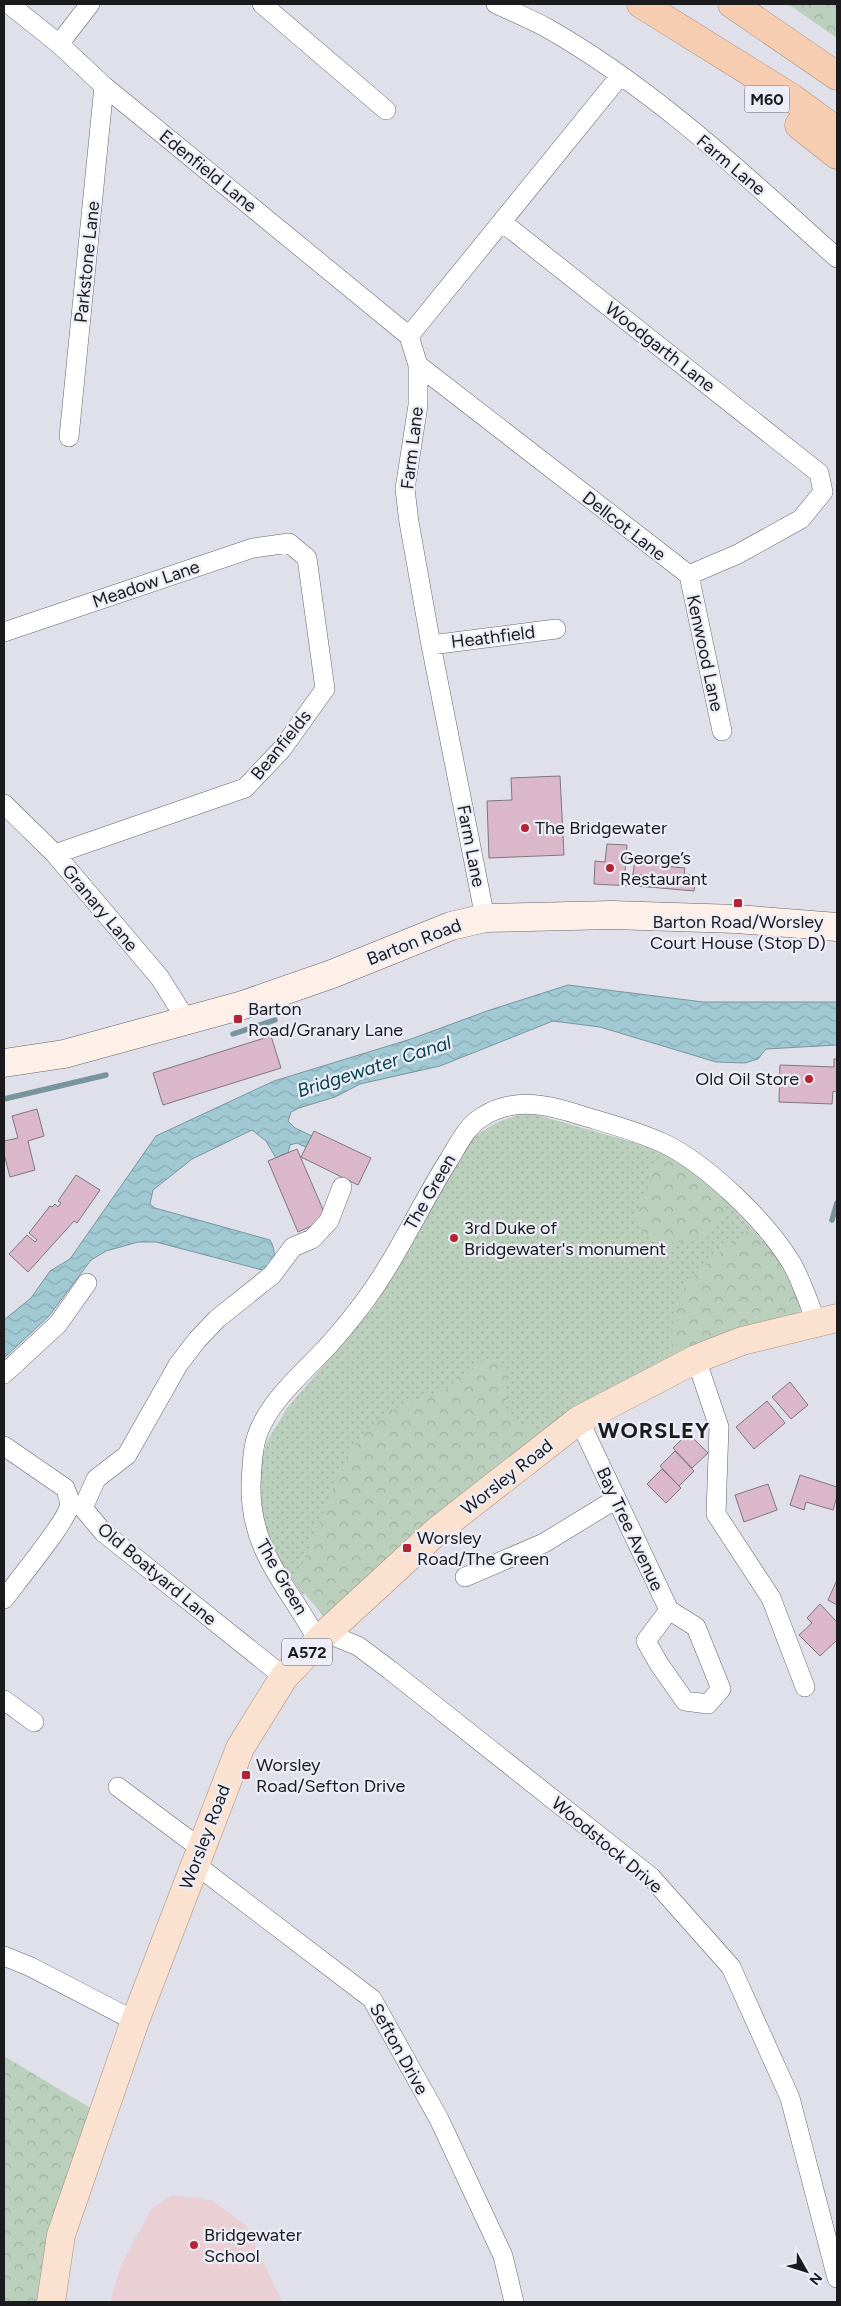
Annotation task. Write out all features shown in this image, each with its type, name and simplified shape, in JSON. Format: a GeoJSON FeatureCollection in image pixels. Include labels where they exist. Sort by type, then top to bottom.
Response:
{"type":"FeatureCollection","features":[{"type":"Feature","properties":{"kind":"highway","name":"M60"},"geometry":{"type":"LineString","coordinates":[[641,4],[792,98],[837,131]]}},
{"type":"Feature","properties":{"kind":"highway"},"geometry":{"type":"LineString","coordinates":[[732,4],[837,76]]}},
{"type":"Feature","properties":{"kind":"highway","name":"M60"},"geometry":{"type":"LineString","coordinates":[[699,40],[782,112],[837,155]]}},
{"type":"Feature","properties":{"kind":"main road","name":"Barton Road"},"geometry":{"type":"LineString","coordinates":[[4,1063],[64,1054],[187,1021],[284,992],[451,926],[485,918],[612,915],[737,919],[837,927]]}},
{"type":"Feature","properties":{"kind":"main road","name":"Worsley Road"},"geometry":{"type":"LineString","coordinates":[[51,2302],[61,2235],[135,2021],[240,1748],[284,1677],[322,1637],[438,1530],[579,1420],[696,1359],[742,1341],[827,1320]]}},
{"type":"Feature","properties":{"kind":"street","name":"Edenfield Lane"},"geometry":{"type":"LineString","coordinates":[[9,4],[59,44],[104,86],[410,336]]}},
{"type":"Feature","properties":{"kind":"street"},"geometry":{"type":"LineString","coordinates":[[59,44],[90,4]]}},
{"type":"Feature","properties":{"kind":"street"},"geometry":{"type":"LineString","coordinates":[[262,4],[386,110]]}},
{"type":"Feature","properties":{"kind":"street","name":"Farm Lane"},"geometry":{"type":"LineString","coordinates":[[496,4],[547,28],[620,76],[713,148],[837,258]]}},
{"type":"Feature","properties":{"kind":"street"},"geometry":{"type":"LineString","coordinates":[[410,336],[620,76]]}},
{"type":"Feature","properties":{"kind":"street","name":"Parkstone Lane"},"geometry":{"type":"LineString","coordinates":[[69,437],[104,86]]}},
{"type":"Feature","properties":{"kind":"street","name":"Woodgarth Lane"},"geometry":{"type":"LineString","coordinates":[[502,222],[819,473],[823,492],[801,519],[738,554],[689,575]]}},
{"type":"Feature","properties":{"kind":"street","name":"Farm Lane"},"geometry":{"type":"LineString","coordinates":[[410,336],[418,365],[418,405],[405,490],[431,645],[485,918]]}},
{"type":"Feature","properties":{"kind":"street","name":"Dellcot Lane"},"geometry":{"type":"LineString","coordinates":[[418,365],[689,575]]}},
{"type":"Feature","properties":{"kind":"street","name":"Meadow Lane"},"geometry":{"type":"LineString","coordinates":[[4,632],[253,548],[289,543]]}},
{"type":"Feature","properties":{"kind":"street","name":"Beanfields"},"geometry":{"type":"LineString","coordinates":[[55,854],[245,788],[282,749],[325,689],[307,558],[289,543]]}},
{"type":"Feature","properties":{"kind":"street","name":"Kenwood Lane"},"geometry":{"type":"LineString","coordinates":[[689,575],[722,731]]}},
{"type":"Feature","properties":{"kind":"street","name":"Heathfield"},"geometry":{"type":"LineString","coordinates":[[431,645],[556,629]]}},
{"type":"Feature","properties":{"kind":"street","name":"Granary Lane"},"geometry":{"type":"LineString","coordinates":[[4,804],[55,854],[160,978],[187,1021]]}},
{"type":"Feature","properties":{"kind":"street","name":"The Green"},"geometry":{"type":"LineString","coordinates":[[322,1637],[270,1564],[256,1533],[252,1511],[251,1484],[257,1435],[264,1420],[278,1400],[327,1347],[367,1298],[450,1156],[470,1127],[481,1117],[513,1104],[551,1107],[644,1134],[674,1149],[712,1175],[777,1243],[827,1320]]}},
{"type":"Feature","properties":{"kind":"street","name":"Old Boatyard Lane"},"geometry":{"type":"LineString","coordinates":[[284,1677],[104,1532],[83,1508],[96,1479],[128,1455],[178,1365],[197,1340],[217,1319],[272,1275],[293,1247],[312,1239],[330,1221],[342,1187]]}},
{"type":"Feature","properties":{"kind":"street"},"geometry":{"type":"LineString","coordinates":[[4,1374],[58,1324],[88,1283]]}},
{"type":"Feature","properties":{"kind":"street"},"geometry":{"type":"LineString","coordinates":[[696,1359],[719,1427],[716,1514],[771,1598],[805,1687]]}},
{"type":"Feature","properties":{"kind":"street","name":"Bay Tree Avenue"},"geometry":{"type":"LineString","coordinates":[[579,1420],[669,1610],[696,1627],[721,1689],[708,1704],[685,1701],[659,1664],[646,1641],[669,1610]]}},
{"type":"Feature","properties":{"kind":"street"},"geometry":{"type":"LineString","coordinates":[[4,1446],[64,1488],[69,1498],[69,1508],[4,1599]]}},
{"type":"Feature","properties":{"kind":"street"},"geometry":{"type":"LineString","coordinates":[[465,1577],[544,1543],[616,1499]]}},
{"type":"Feature","properties":{"kind":"street","name":"Woodstock Drive"},"geometry":{"type":"LineString","coordinates":[[322,1637],[358,1646],[651,1876],[731,1967],[790,2098],[837,2278]]}},
{"type":"Feature","properties":{"kind":"street"},"geometry":{"type":"LineString","coordinates":[[4,1700],[34,1722]]}},
{"type":"Feature","properties":{"kind":"street","name":"Sefton Drive"},"geometry":{"type":"LineString","coordinates":[[118,1787],[197,1856],[372,1998],[439,2119],[503,2256],[514,2302]]}},
{"type":"Feature","properties":{"kind":"street"},"geometry":{"type":"LineString","coordinates":[[4,1956],[31,1967],[135,2021]]}},
{"type":"Feature","properties":{"kind":"shaded area","name":"Bridgewater School"},"geometry":{"type":"Polygon","coordinates":[[[173,2195],[211,2200],[246,2225],[282,2302],[110,2302],[121,2265],[151,2209],[173,2195]]]}},
{"type":"Feature","properties":{"kind":"green space"},"geometry":{"type":"Polygon","coordinates":[[[786,4],[837,4],[837,38],[794,8],[786,4]]]}},
{"type":"Feature","properties":{"kind":"green space"},"geometry":{"type":"Polygon","coordinates":[[[526,1112],[646,1146],[672,1157],[719,1194],[765,1243],[779,1261],[801,1311],[740,1331],[303,1595],[284,1567],[267,1536],[260,1497],[260,1466],[267,1441],[288,1407],[373,1308],[470,1139],[496,1123],[526,1112]]]}},
{"type":"Feature","properties":{"kind":"green space"},"geometry":{"type":"Polygon","coordinates":[[[665,1154],[700,1176],[727,1202],[720,1222],[707,1236],[674,1243],[646,1236],[635,1222],[654,1162],[665,1154]]]}},
{"type":"Feature","properties":{"kind":"green space"},"geometry":{"type":"Polygon","coordinates":[[[752,1229],[779,1261],[802,1303],[797,1317],[672,1361],[673,1320],[675,1307],[680,1295],[697,1273],[719,1253],[752,1229]]]}},
{"type":"Feature","properties":{"kind":"green space"},"geometry":{"type":"Polygon","coordinates":[[[492,1357],[506,1365],[505,1410],[511,1421],[548,1433],[325,1618],[295,1582],[341,1469],[362,1434],[389,1411],[447,1388],[475,1366],[492,1357]]]}},
{"type":"Feature","properties":{"kind":"green space"},"geometry":{"type":"Polygon","coordinates":[[[4,2056],[92,2109],[57,2302],[4,2302],[4,2056]]]}},
{"type":"Feature","properties":{"kind":"water","name":"Bridgewater Canal"},"geometry":{"type":"Polygon","coordinates":[[[568,985],[703,1002],[837,1002],[837,1045],[766,1049],[758,1059],[745,1063],[716,1062],[600,1027],[553,1021],[440,1066],[360,1084],[335,1097],[291,1112],[288,1121],[295,1128],[367,1162],[362,1174],[297,1143],[290,1145],[288,1153],[276,1158],[266,1141],[252,1130],[192,1159],[153,1190],[150,1204],[155,1208],[270,1240],[274,1252],[274,1260],[270,1272],[156,1242],[138,1242],[106,1251],[91,1260],[49,1316],[4,1358],[4,1320],[31,1298],[50,1271],[70,1259],[156,1136],[274,1081],[411,1039],[487,1011],[568,985]]]}},
{"type":"Feature","properties":{"kind":"building","name":"The Bridgewater"},"geometry":{"type":"Polygon","coordinates":[[[560,776],[564,855],[489,858],[487,801],[512,800],[511,778],[560,776]]]}},
{"type":"Feature","properties":{"kind":"building","name":"George’s Restaurant"},"geometry":{"type":"Polygon","coordinates":[[[607,844],[627,845],[625,874],[650,876],[649,887],[594,884],[595,861],[605,862],[607,844]]]}},
{"type":"Feature","properties":{"kind":"building"},"geometry":{"type":"Polygon","coordinates":[[[650,855],[665,857],[664,866],[685,868],[684,874],[696,875],[694,891],[649,887],[650,876],[633,874],[635,859],[649,861],[650,855]]]}},
{"type":"Feature","properties":{"kind":"building"},"geometry":{"type":"Polygon","coordinates":[[[271,1036],[281,1068],[163,1105],[153,1073],[271,1036]]]}},
{"type":"Feature","properties":{"kind":"building","name":"Old Oil Store"},"geometry":{"type":"Polygon","coordinates":[[[834,1059],[837,1059],[837,1092],[833,1091],[832,1104],[779,1102],[780,1065],[834,1067],[834,1059]]]}},
{"type":"Feature","properties":{"kind":"building"},"geometry":{"type":"Polygon","coordinates":[[[37,1109],[44,1136],[28,1141],[35,1170],[10,1177],[4,1154],[4,1141],[18,1138],[12,1116],[37,1109]]]}},
{"type":"Feature","properties":{"kind":"building"},"geometry":{"type":"Polygon","coordinates":[[[314,1131],[371,1158],[358,1185],[301,1157],[314,1131]]]}},
{"type":"Feature","properties":{"kind":"building"},"geometry":{"type":"Polygon","coordinates":[[[297,1149],[327,1219],[298,1232],[268,1161],[297,1149]]]}},
{"type":"Feature","properties":{"kind":"building"},"geometry":{"type":"Polygon","coordinates":[[[76,1175],[100,1190],[77,1223],[74,1221],[28,1272],[9,1254],[27,1235],[35,1242],[37,1240],[29,1233],[50,1206],[52,1207],[55,1204],[58,1207],[61,1203],[58,1201],[76,1175]]]}},
{"type":"Feature","properties":{"kind":"building"},"geometry":{"type":"Polygon","coordinates":[[[790,1382],[808,1405],[791,1419],[772,1397],[790,1382]]]}},
{"type":"Feature","properties":{"kind":"building"},"geometry":{"type":"Polygon","coordinates":[[[767,1401],[785,1423],[754,1449],[736,1427],[767,1401]]]}},
{"type":"Feature","properties":{"kind":"building"},"geometry":{"type":"Polygon","coordinates":[[[688,1433],[708,1453],[692,1468],[673,1448],[688,1433]]]}},
{"type":"Feature","properties":{"kind":"building"},"geometry":{"type":"Polygon","coordinates":[[[675,1451],[694,1471],[679,1486],[660,1466],[675,1451]]]}},
{"type":"Feature","properties":{"kind":"building"},"geometry":{"type":"Polygon","coordinates":[[[662,1469],[681,1488],[666,1503],[647,1484],[662,1469]]]}},
{"type":"Feature","properties":{"kind":"building"},"geometry":{"type":"Polygon","coordinates":[[[800,1475],[837,1487],[837,1496],[833,1510],[806,1502],[804,1510],[790,1505],[800,1475]]]}},
{"type":"Feature","properties":{"kind":"building"},"geometry":{"type":"Polygon","coordinates":[[[768,1484],[777,1510],[744,1522],[735,1495],[768,1484]]]}},
{"type":"Feature","properties":{"kind":"building"},"geometry":{"type":"Polygon","coordinates":[[[837,1580],[837,1605],[828,1600],[837,1580]]]}},
{"type":"Feature","properties":{"kind":"building"},"geometry":{"type":"Polygon","coordinates":[[[820,1604],[837,1622],[837,1640],[820,1656],[799,1635],[812,1623],[807,1618],[820,1604]]]}},
{"type":"Feature","properties":{"kind":"waterway"},"geometry":{"type":"LineString","coordinates":[[233,1034],[275,1020]]}},
{"type":"Feature","properties":{"kind":"waterway"},"geometry":{"type":"LineString","coordinates":[[4,1099],[106,1075]]}},
{"type":"Feature","properties":{"kind":"waterway"},"geometry":{"type":"LineString","coordinates":[[832,1220],[837,1203]]}},
{"type":"Feature","properties":{"kind":"place","name":"The Bridgewater"},"geometry":{"type":"Point","coordinates":[525,828]}},
{"type":"Feature","properties":{"kind":"place","name":"George’s Restaurant"},"geometry":{"type":"Point","coordinates":[610,868]}},
{"type":"Feature","properties":{"kind":"place","name":"Barton Road/Worsley Court House (Stop D)"},"geometry":{"type":"Point","coordinates":[738,903]}},
{"type":"Feature","properties":{"kind":"place","name":"Barton Road/Granary Lane"},"geometry":{"type":"Point","coordinates":[238,1019]}},
{"type":"Feature","properties":{"kind":"place","name":"Old Oil Store"},"geometry":{"type":"Point","coordinates":[809,1079]}},
{"type":"Feature","properties":{"kind":"place","name":"3rd Duke of Bridgewater's monument"},"geometry":{"type":"Point","coordinates":[454,1238]}},
{"type":"Feature","properties":{"kind":"place","name":"Worsley Road/The Green"},"geometry":{"type":"Point","coordinates":[407,1548]}},
{"type":"Feature","properties":{"kind":"place","name":"Worsley Road/Sefton Drive"},"geometry":{"type":"Point","coordinates":[246,1775]}},
{"type":"Feature","properties":{"kind":"place","name":"Bridgewater School"},"geometry":{"type":"Point","coordinates":[194,2245]}},
{"type":"Feature","properties":{"kind":"district","name":"WORSLEY"},"geometry":{"type":"Point","coordinates":[654,1430]}}]}
